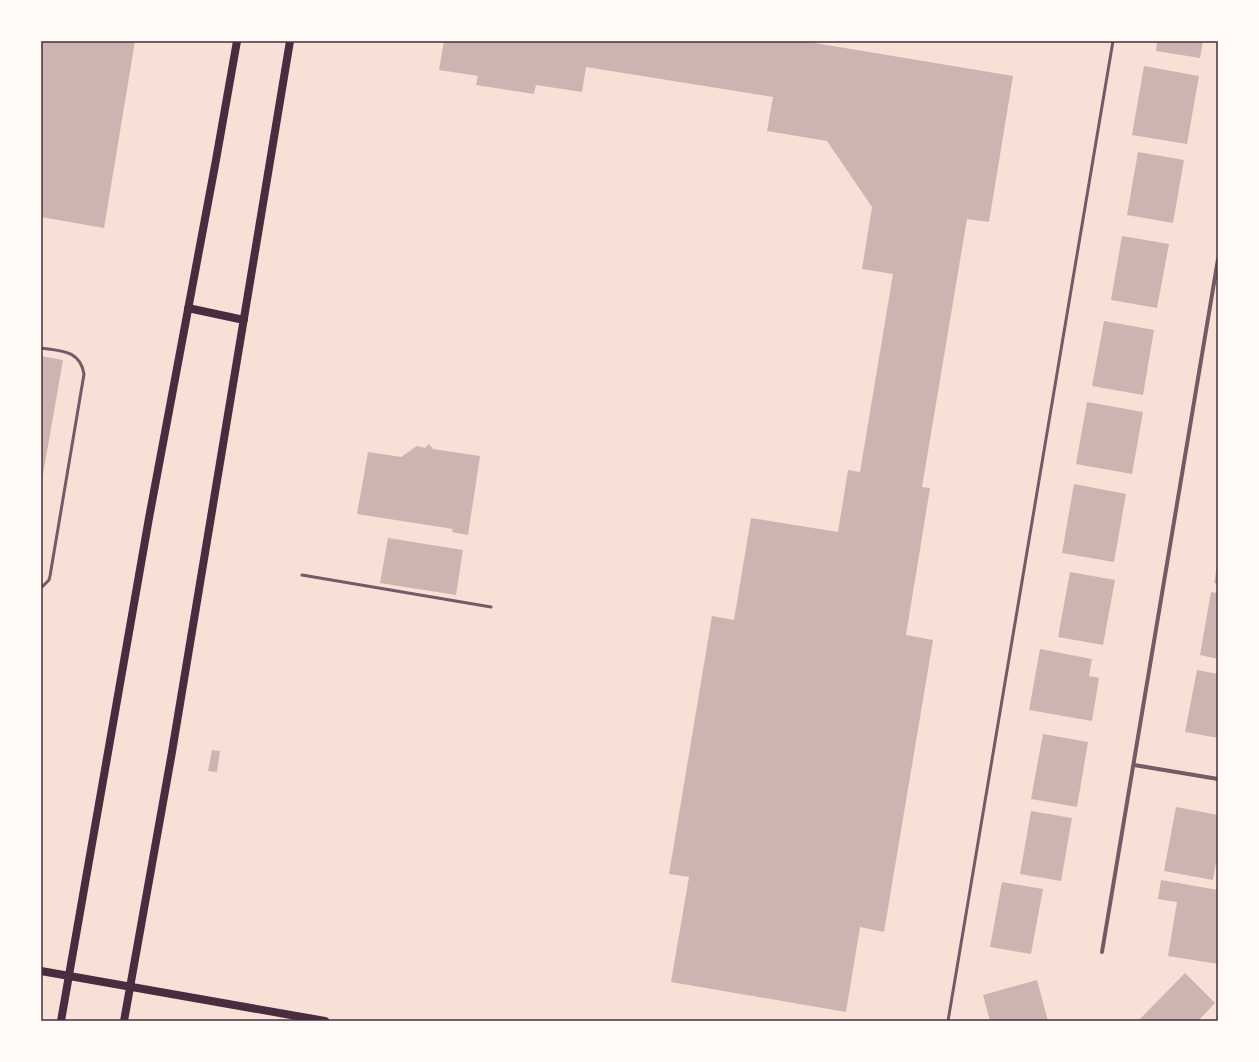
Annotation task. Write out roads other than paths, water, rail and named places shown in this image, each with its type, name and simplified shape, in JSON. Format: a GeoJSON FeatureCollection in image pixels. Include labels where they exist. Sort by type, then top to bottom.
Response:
{"type":"FeatureCollection","features":[{"type":"Feature","properties":{"kind":"main road"},"geometry":{"type":"LineString","coordinates":[[61,1021],[149,518],[237,41]]}},
{"type":"Feature","properties":{"kind":"main road"},"geometry":{"type":"LineString","coordinates":[[124,1021],[172,752],[290,41]]}},
{"type":"Feature","properties":{"kind":"main road"},"geometry":{"type":"LineString","coordinates":[[188,308],[244,320]]}},
{"type":"Feature","properties":{"kind":"main road"},"geometry":{"type":"LineString","coordinates":[[41,972],[325,1021]]}},
{"type":"Feature","properties":{"kind":"street"},"geometry":{"type":"LineString","coordinates":[[1102,952],[1218,259]]}},
{"type":"Feature","properties":{"kind":"street"},"geometry":{"type":"LineString","coordinates":[[1134,764],[1218,778]]}},
{"type":"Feature","properties":{"kind":"lane"},"geometry":{"type":"LineString","coordinates":[[948,1021],[1113,41]]}},
{"type":"Feature","properties":{"kind":"lane"},"geometry":{"type":"LineString","coordinates":[[41,348],[64,351],[75,356],[81,364],[84,374],[50,576],[49,580],[41,588]]}},
{"type":"Feature","properties":{"kind":"lane"},"geometry":{"type":"LineString","coordinates":[[302,575],[491,607]]}}]}
